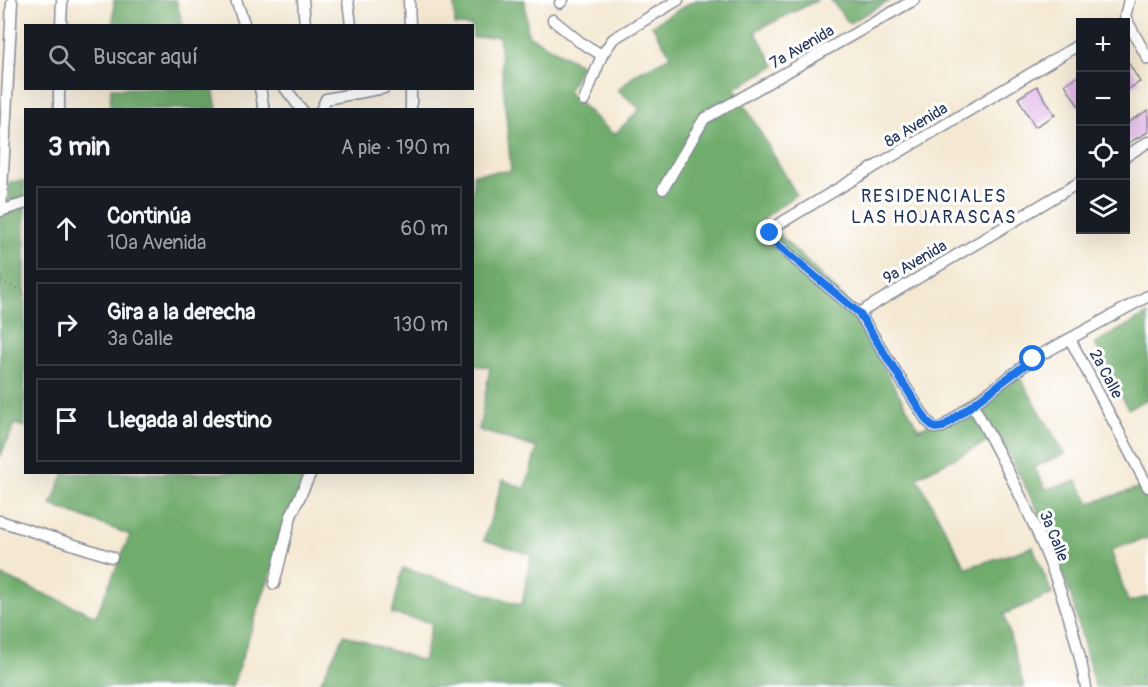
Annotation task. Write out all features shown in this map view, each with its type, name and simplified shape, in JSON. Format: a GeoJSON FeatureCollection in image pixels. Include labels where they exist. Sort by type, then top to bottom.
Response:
{"type":"FeatureCollection","features":[{"type":"Feature","properties":{"kind":"street"},"geometry":{"type":"LineString","coordinates":[[61,24],[62,0]]}},
{"type":"Feature","properties":{"kind":"street"},"geometry":{"type":"LineString","coordinates":[[236,0],[244,24]]}},
{"type":"Feature","properties":{"kind":"street"},"geometry":{"type":"LineString","coordinates":[[303,0],[305,24]]}},
{"type":"Feature","properties":{"kind":"street"},"geometry":{"type":"LineString","coordinates":[[348,0],[351,24]]}},
{"type":"Feature","properties":{"kind":"street"},"geometry":{"type":"LineString","coordinates":[[410,0],[410,24]]}},
{"type":"Feature","properties":{"kind":"street"},"geometry":{"type":"LineString","coordinates":[[584,101],[602,55],[613,39],[678,0]]}},
{"type":"Feature","properties":{"kind":"street","name":"7a Avenida"},"geometry":{"type":"LineString","coordinates":[[663,189],[704,119],[914,0]]}},
{"type":"Feature","properties":{"kind":"street"},"geometry":{"type":"LineString","coordinates":[[1122,18],[1129,0]]}},
{"type":"Feature","properties":{"kind":"street"},"geometry":{"type":"LineString","coordinates":[[12,2],[1,211],[24,204]]}},
{"type":"Feature","properties":{"kind":"street"},"geometry":{"type":"LineString","coordinates":[[554,20],[580,42],[602,55]]}},
{"type":"Feature","properties":{"kind":"street"},"geometry":{"type":"LineString","coordinates":[[1130,33],[1148,59]]}},
{"type":"Feature","properties":{"kind":"street","name":"8a Avenida"},"geometry":{"type":"LineString","coordinates":[[859,313],[772,240],[770,233],[774,227],[1076,46]]}},
{"type":"Feature","properties":{"kind":"street"},"geometry":{"type":"LineString","coordinates":[[59,108],[60,90]]}},
{"type":"Feature","properties":{"kind":"street"},"geometry":{"type":"LineString","coordinates":[[260,90],[264,108]]}},
{"type":"Feature","properties":{"kind":"street"},"geometry":{"type":"LineString","coordinates":[[287,90],[300,108]]}},
{"type":"Feature","properties":{"kind":"street"},"geometry":{"type":"LineString","coordinates":[[411,90],[411,108]]}},
{"type":"Feature","properties":{"kind":"street"},"geometry":{"type":"LineString","coordinates":[[325,94],[358,92]]}},
{"type":"Feature","properties":{"kind":"street"},"geometry":{"type":"LineString","coordinates":[[1130,153],[1148,142]]}},
{"type":"Feature","properties":{"kind":"street","name":"9a Avenida"},"geometry":{"type":"LineString","coordinates":[[859,313],[1076,184]]}},
{"type":"Feature","properties":{"kind":"street"},"geometry":{"type":"LineString","coordinates":[[859,313],[927,421],[935,428],[943,427],[1013,372],[1148,296]]}},
{"type":"Feature","properties":{"kind":"street","name":"2a Calle"},"geometry":{"type":"LineString","coordinates":[[1070,339],[1148,487]]}},
{"type":"Feature","properties":{"kind":"street","name":"3a Calle"},"geometry":{"type":"LineString","coordinates":[[973,405],[1005,464],[1049,559],[1082,664],[1086,687]]}},
{"type":"Feature","properties":{"kind":"street"},"geometry":{"type":"LineString","coordinates":[[274,584],[291,516],[310,474]]}},
{"type":"Feature","properties":{"kind":"street"},"geometry":{"type":"LineString","coordinates":[[0,521],[112,557]]}},
{"type":"Feature","properties":{"kind":"path"},"geometry":{"type":"LineString","coordinates":[[0,280],[24,291]]}},
{"type":"Feature","properties":{"kind":"green space"},"geometry":{"type":"Polygon","coordinates":[[[114,0],[176,0],[183,24],[113,24],[114,0]]]}},
{"type":"Feature","properties":{"kind":"green space"},"geometry":{"type":"Polygon","coordinates":[[[454,0],[525,0],[528,35],[581,65],[568,92],[614,135],[640,109],[618,90],[637,73],[671,56],[652,25],[695,0],[818,0],[755,31],[775,66],[735,88],[796,194],[763,219],[843,297],[919,429],[1020,378],[1065,454],[1034,467],[1046,489],[1077,481],[1090,503],[1148,485],[1148,538],[1111,550],[1128,602],[1148,597],[1148,673],[1141,675],[1144,687],[1095,687],[1071,596],[1037,509],[999,436],[917,477],[966,568],[1033,547],[1052,594],[1004,614],[1024,687],[318,687],[344,635],[423,661],[432,623],[392,614],[403,568],[522,605],[531,555],[484,540],[503,480],[525,489],[537,448],[479,430],[490,367],[474,365],[474,174],[511,171],[499,36],[474,38],[474,24],[455,24],[454,0]]]}},
{"type":"Feature","properties":{"kind":"green space"},"geometry":{"type":"Polygon","coordinates":[[[831,0],[891,0],[849,23],[831,0]]]}},
{"type":"Feature","properties":{"kind":"green space"},"geometry":{"type":"Polygon","coordinates":[[[111,90],[213,90],[217,108],[110,108],[111,90]]]}},
{"type":"Feature","properties":{"kind":"green space"},"geometry":{"type":"Polygon","coordinates":[[[24,181],[24,427],[15,424],[0,457],[0,214],[9,213],[9,182],[24,181]]]}},
{"type":"Feature","properties":{"kind":"green space"},"geometry":{"type":"Polygon","coordinates":[[[1148,314],[1148,399],[1128,409],[1095,343],[1148,314]]]}},
{"type":"Feature","properties":{"kind":"green space"},"geometry":{"type":"Polygon","coordinates":[[[64,474],[312,474],[265,589],[232,687],[0,687],[0,575],[96,616],[130,535],[51,505],[64,474]]]}},
{"type":"Feature","properties":{"kind":"building"},"geometry":{"type":"Polygon","coordinates":[[[1130,65],[1140,82],[1130,88],[1130,65]]]}},
{"type":"Feature","properties":{"kind":"building"},"geometry":{"type":"Polygon","coordinates":[[[1076,77],[1076,102],[1065,84],[1076,77]]]}},
{"type":"Feature","properties":{"kind":"building"},"geometry":{"type":"Polygon","coordinates":[[[1037,86],[1055,115],[1035,127],[1018,98],[1037,86]]]}},
{"type":"Feature","properties":{"kind":"building"},"geometry":{"type":"Polygon","coordinates":[[[1148,110],[1148,132],[1130,142],[1130,126],[1130,121],[1148,110]]]}},
{"type":"Feature","properties":{"kind":"district","name":"RESIDENCIALES LAS HOJARASCAS"},"geometry":{"type":"Point","coordinates":[934,206]}},
{"type":"Feature","properties":{"kind":"route"},"geometry":{"type":"LineString","coordinates":[[770,233],[772,240],[859,313],[927,421],[935,428],[943,427],[1033,359]]}}]}
